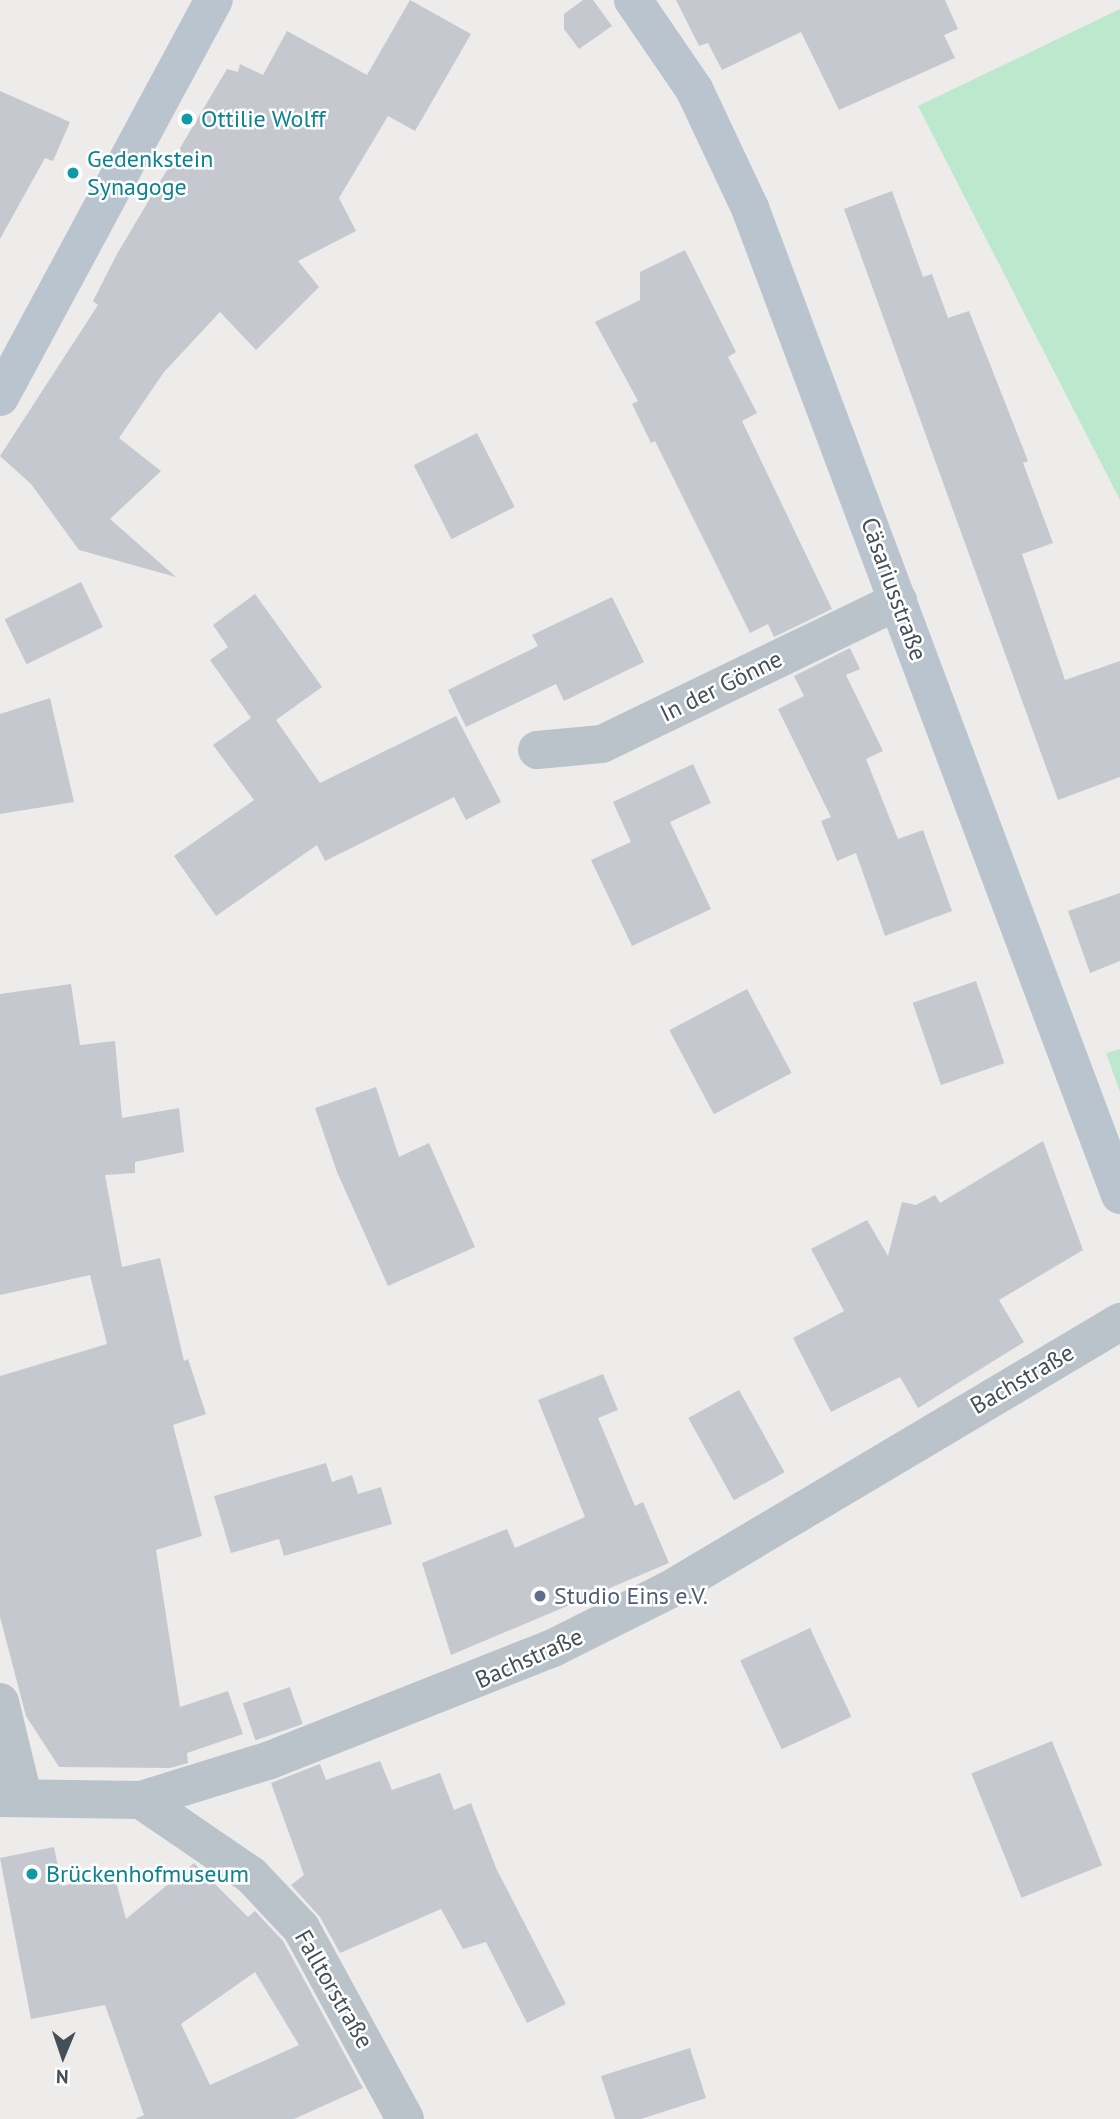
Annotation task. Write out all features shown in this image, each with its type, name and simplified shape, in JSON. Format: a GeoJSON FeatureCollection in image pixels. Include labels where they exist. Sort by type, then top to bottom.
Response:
{"type":"FeatureCollection","features":[{"type":"Feature","properties":{"kind":"main road"},"geometry":{"type":"LineString","coordinates":[[0,397],[63,288],[214,0]]}},
{"type":"Feature","properties":{"kind":"main road","name":"Cäsariusstraße"},"geometry":{"type":"LineString","coordinates":[[633,0],[694,89],[750,208],[1120,1195]]}},
{"type":"Feature","properties":{"kind":"street","name":"In der Gönne"},"geometry":{"type":"LineString","coordinates":[[537,750],[601,744],[898,601]]}},
{"type":"Feature","properties":{"kind":"street","name":"Bachstraße"},"geometry":{"type":"LineString","coordinates":[[12,1797],[141,1800],[270,1760],[437,1697],[615,1619],[1120,1322]]}},
{"type":"Feature","properties":{"kind":"street"},"geometry":{"type":"LineString","coordinates":[[0,1702],[12,1797]]}},
{"type":"Feature","properties":{"kind":"street","name":"Falltorstraße"},"geometry":{"type":"LineString","coordinates":[[141,1800],[251,1875],[301,1928],[405,2119]]}},
{"type":"Feature","properties":{"kind":"green space"},"geometry":{"type":"Polygon","coordinates":[[[1120,9],[1120,500],[918,106],[1120,9]]]}},
{"type":"Feature","properties":{"kind":"green space"},"geometry":{"type":"Polygon","coordinates":[[[1120,1049],[1120,1092],[1106,1053],[1120,1049]]]}},
{"type":"Feature","properties":{"kind":"building"},"geometry":{"type":"Polygon","coordinates":[[[410,0],[471,34],[415,131],[388,116],[339,198],[356,231],[298,261],[319,287],[256,350],[220,312],[164,372],[119,438],[161,471],[110,519],[176,577],[79,550],[31,484],[0,456],[98,305],[93,301],[117,254],[227,69],[238,72],[240,64],[263,75],[287,31],[367,75],[410,0]]]}},
{"type":"Feature","properties":{"kind":"building"},"geometry":{"type":"Polygon","coordinates":[[[583,0],[593,0],[612,26],[579,49],[564,29],[564,14],[583,0]]]}},
{"type":"Feature","properties":{"kind":"building"},"geometry":{"type":"Polygon","coordinates":[[[676,0],[945,0],[958,29],[944,35],[955,58],[839,110],[801,32],[722,70],[708,43],[699,46],[676,0]]]}},
{"type":"Feature","properties":{"kind":"building"},"geometry":{"type":"Polygon","coordinates":[[[0,91],[70,122],[53,161],[45,158],[0,239],[0,91]]]}},
{"type":"Feature","properties":{"kind":"building"},"geometry":{"type":"Polygon","coordinates":[[[892,191],[923,277],[932,274],[948,318],[969,311],[1028,461],[1023,463],[1053,543],[1022,554],[1065,680],[1120,661],[1120,777],[1058,800],[844,209],[892,191]]]}},
{"type":"Feature","properties":{"kind":"building"},"geometry":{"type":"Polygon","coordinates":[[[685,250],[736,352],[728,357],[757,413],[742,421],[832,609],[774,637],[768,624],[750,633],[655,441],[651,443],[632,404],[638,401],[595,322],[640,300],[640,272],[685,250]]]}},
{"type":"Feature","properties":{"kind":"building"},"geometry":{"type":"Polygon","coordinates":[[[477,433],[515,507],[451,539],[414,465],[477,433]]]}},
{"type":"Feature","properties":{"kind":"building"},"geometry":{"type":"Polygon","coordinates":[[[81,582],[103,627],[27,664],[5,619],[81,582]]]}},
{"type":"Feature","properties":{"kind":"building"},"geometry":{"type":"Polygon","coordinates":[[[255,594],[322,687],[276,720],[320,783],[456,716],[501,802],[466,820],[454,797],[325,861],[317,845],[216,916],[174,856],[254,800],[213,745],[251,718],[210,660],[228,647],[213,625],[255,594]]]}},
{"type":"Feature","properties":{"kind":"building"},"geometry":{"type":"Polygon","coordinates":[[[612,597],[644,662],[564,701],[556,684],[466,727],[448,690],[538,646],[532,635],[612,597]]]}},
{"type":"Feature","properties":{"kind":"building"},"geometry":{"type":"Polygon","coordinates":[[[850,648],[860,669],[846,675],[883,751],[866,759],[898,839],[923,830],[952,911],[885,936],[856,853],[837,861],[821,821],[831,817],[778,709],[804,696],[794,676],[850,648]]]}},
{"type":"Feature","properties":{"kind":"building"},"geometry":{"type":"Polygon","coordinates":[[[50,698],[74,802],[0,814],[0,714],[50,698]]]}},
{"type":"Feature","properties":{"kind":"building"},"geometry":{"type":"Polygon","coordinates":[[[693,764],[711,803],[670,822],[711,909],[632,946],[591,860],[631,842],[613,802],[693,764]]]}},
{"type":"Feature","properties":{"kind":"building"},"geometry":{"type":"Polygon","coordinates":[[[1120,893],[1120,961],[1090,973],[1068,911],[1120,893]]]}},
{"type":"Feature","properties":{"kind":"building"},"geometry":{"type":"Polygon","coordinates":[[[976,981],[1004,1063],[941,1085],[913,1003],[976,981]]]}},
{"type":"Feature","properties":{"kind":"building"},"geometry":{"type":"Polygon","coordinates":[[[71,984],[80,1045],[115,1041],[122,1118],[179,1108],[184,1152],[135,1162],[135,1173],[105,1175],[122,1267],[160,1258],[184,1361],[188,1359],[206,1414],[173,1425],[202,1536],[156,1550],[180,1707],[228,1691],[243,1734],[187,1753],[188,1763],[170,1768],[59,1767],[26,1716],[0,1617],[0,1376],[107,1344],[90,1275],[0,1295],[0,994],[71,984]]]}},
{"type":"Feature","properties":{"kind":"building"},"geometry":{"type":"Polygon","coordinates":[[[747,989],[792,1073],[714,1114],[669,1030],[747,989]]]}},
{"type":"Feature","properties":{"kind":"building"},"geometry":{"type":"Polygon","coordinates":[[[376,1087],[399,1157],[429,1143],[475,1247],[388,1286],[337,1172],[315,1108],[376,1087]]]}},
{"type":"Feature","properties":{"kind":"building"},"geometry":{"type":"Polygon","coordinates":[[[1043,1141],[1083,1250],[999,1300],[1024,1342],[918,1408],[900,1377],[831,1412],[793,1338],[844,1311],[811,1249],[867,1220],[888,1256],[902,1202],[916,1205],[935,1195],[940,1203],[1043,1141]]]}},
{"type":"Feature","properties":{"kind":"building"},"geometry":{"type":"Polygon","coordinates":[[[603,1374],[618,1410],[598,1418],[635,1506],[643,1502],[669,1563],[451,1655],[422,1563],[507,1529],[515,1548],[585,1517],[538,1400],[603,1374]]]}},
{"type":"Feature","properties":{"kind":"building"},"geometry":{"type":"Polygon","coordinates":[[[739,1390],[785,1472],[734,1500],[688,1418],[739,1390]]]}},
{"type":"Feature","properties":{"kind":"building"},"geometry":{"type":"Polygon","coordinates":[[[326,1463],[332,1482],[352,1475],[358,1494],[381,1487],[392,1524],[284,1556],[279,1539],[231,1553],[214,1496],[326,1463]]]}},
{"type":"Feature","properties":{"kind":"building"},"geometry":{"type":"Polygon","coordinates":[[[810,1628],[851,1717],[782,1749],[740,1661],[810,1628]]]}},
{"type":"Feature","properties":{"kind":"building"},"geometry":{"type":"Polygon","coordinates":[[[290,1687],[303,1724],[255,1740],[243,1703],[290,1687]]]}},
{"type":"Feature","properties":{"kind":"building"},"geometry":{"type":"Polygon","coordinates":[[[1052,1741],[1102,1865],[1022,1898],[971,1774],[1052,1741]]]}},
{"type":"Feature","properties":{"kind":"building"},"geometry":{"type":"Polygon","coordinates":[[[380,1761],[392,1790],[440,1773],[454,1810],[471,1803],[496,1868],[566,2004],[527,2023],[486,1942],[463,1949],[441,1909],[340,1953],[320,1917],[291,1885],[304,1875],[271,1783],[320,1764],[326,1780],[380,1761]]]}},
{"type":"Feature","properties":{"kind":"building"},"geometry":{"type":"Polygon","coordinates":[[[54,1847],[62,1886],[114,1874],[126,1919],[194,1863],[248,1917],[255,1911],[283,1941],[363,2088],[294,2119],[135,2119],[144,2115],[105,2005],[31,2019],[0,1858],[54,1847]],[[255,1972],[181,2024],[210,2085],[299,2045],[255,1972]]]}},
{"type":"Feature","properties":{"kind":"building"},"geometry":{"type":"Polygon","coordinates":[[[690,2048],[706,2098],[641,2119],[615,2119],[601,2076],[690,2048]]]}},
{"type":"Feature","properties":{"kind":"place","name":"Ottilie Wolff"},"geometry":{"type":"Point","coordinates":[187,119]}},
{"type":"Feature","properties":{"kind":"place","name":"Gedenkstein Synagoge"},"geometry":{"type":"Point","coordinates":[73,173]}},
{"type":"Feature","properties":{"kind":"place","name":"Studio Eins e.V."},"geometry":{"type":"Point","coordinates":[540,1596]}},
{"type":"Feature","properties":{"kind":"place","name":"Brückenhofmuseum"},"geometry":{"type":"Point","coordinates":[32,1874]}}]}
